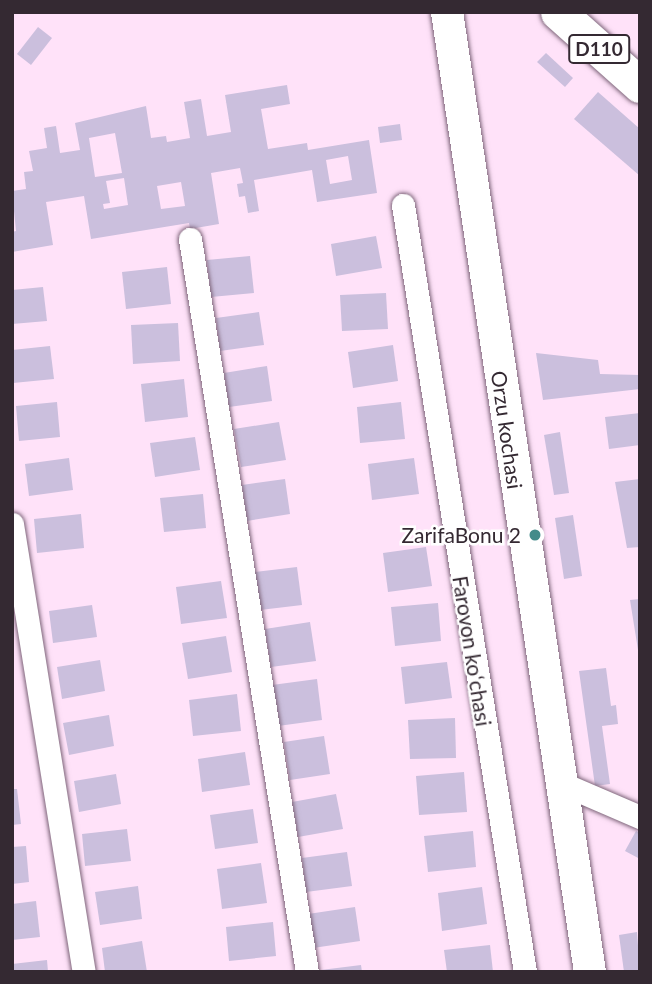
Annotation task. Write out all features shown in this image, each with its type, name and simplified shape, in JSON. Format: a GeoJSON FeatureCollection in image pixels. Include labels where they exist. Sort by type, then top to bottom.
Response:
{"type":"FeatureCollection","features":[{"type":"Feature","properties":{"kind":"main road","name":"Orzu kochasi"},"geometry":{"type":"LineString","coordinates":[[447,12],[590,972]]}},
{"type":"Feature","properties":{"kind":"main road","name":"D110"},"geometry":{"type":"LineString","coordinates":[[558,12],[640,85]]}},
{"type":"Feature","properties":{"kind":"street","name":"Farovon koʻchasi"},"geometry":{"type":"LineString","coordinates":[[403,205],[525,972]]}},
{"type":"Feature","properties":{"kind":"street"},"geometry":{"type":"LineString","coordinates":[[190,239],[307,972]]}},
{"type":"Feature","properties":{"kind":"street"},"geometry":{"type":"LineString","coordinates":[[12,524],[84,972]]}},
{"type":"Feature","properties":{"kind":"street"},"geometry":{"type":"LineString","coordinates":[[561,783],[640,817]]}},
{"type":"Feature","properties":{"kind":"building"},"geometry":{"type":"Polygon","coordinates":[[[38,27],[52,38],[31,65],[17,54],[38,27]]]}},
{"type":"Feature","properties":{"kind":"building"},"geometry":{"type":"Polygon","coordinates":[[[546,53],[573,78],[565,87],[537,62],[546,53]]]}},
{"type":"Feature","properties":{"kind":"building"},"geometry":{"type":"Polygon","coordinates":[[[287,85],[290,104],[261,109],[268,149],[307,143],[308,150],[369,140],[377,193],[317,202],[312,170],[254,180],[259,211],[248,213],[245,196],[239,197],[237,184],[243,183],[240,168],[211,173],[219,224],[190,229],[189,223],[91,239],[84,196],[46,202],[53,245],[12,252],[12,232],[16,231],[12,191],[26,189],[24,172],[33,171],[29,151],[47,148],[44,128],[56,126],[60,153],[80,150],[75,123],[146,106],[151,138],[166,136],[167,142],[190,138],[184,102],[201,99],[207,136],[231,132],[225,95],[287,85]],[[115,133],[89,138],[95,177],[122,173],[115,133]],[[348,156],[326,160],[330,184],[352,180],[348,156]],[[124,178],[106,181],[110,203],[103,204],[104,209],[128,205],[124,178]],[[181,182],[157,186],[161,209],[185,206],[181,182]]]}},
{"type":"Feature","properties":{"kind":"building"},"geometry":{"type":"Polygon","coordinates":[[[598,92],[640,129],[640,176],[574,119],[598,92]]]}},
{"type":"Feature","properties":{"kind":"building"},"geometry":{"type":"Polygon","coordinates":[[[400,124],[402,140],[380,143],[378,127],[400,124]]]}},
{"type":"Feature","properties":{"kind":"building"},"geometry":{"type":"Polygon","coordinates":[[[376,236],[382,268],[336,276],[331,244],[376,236]]]}},
{"type":"Feature","properties":{"kind":"building"},"geometry":{"type":"Polygon","coordinates":[[[250,256],[254,293],[211,297],[207,260],[250,256]]]}},
{"type":"Feature","properties":{"kind":"building"},"geometry":{"type":"Polygon","coordinates":[[[167,267],[171,304],[126,309],[122,272],[167,267]]]}},
{"type":"Feature","properties":{"kind":"building"},"geometry":{"type":"Polygon","coordinates":[[[43,287],[47,321],[12,324],[12,290],[43,287]]]}},
{"type":"Feature","properties":{"kind":"building"},"geometry":{"type":"Polygon","coordinates":[[[386,293],[388,329],[342,331],[340,295],[386,293]]]}},
{"type":"Feature","properties":{"kind":"building"},"geometry":{"type":"Polygon","coordinates":[[[259,312],[264,345],[220,351],[216,318],[259,312]]]}},
{"type":"Feature","properties":{"kind":"building"},"geometry":{"type":"Polygon","coordinates":[[[178,323],[180,361],[133,364],[131,325],[178,323]]]}},
{"type":"Feature","properties":{"kind":"building"},"geometry":{"type":"Polygon","coordinates":[[[393,345],[398,381],[353,388],[348,352],[393,345]]]}},
{"type":"Feature","properties":{"kind":"building"},"geometry":{"type":"Polygon","coordinates":[[[50,346],[54,379],[13,383],[12,350],[50,346]]]}},
{"type":"Feature","properties":{"kind":"building"},"geometry":{"type":"Polygon","coordinates":[[[536,353],[598,360],[600,374],[640,375],[640,389],[543,400],[536,353]]]}},
{"type":"Feature","properties":{"kind":"building"},"geometry":{"type":"Polygon","coordinates":[[[267,366],[272,401],[229,407],[224,373],[267,366]]]}},
{"type":"Feature","properties":{"kind":"building"},"geometry":{"type":"Polygon","coordinates":[[[184,379],[188,417],[145,422],[141,384],[184,379]]]}},
{"type":"Feature","properties":{"kind":"building"},"geometry":{"type":"Polygon","coordinates":[[[57,402],[60,437],[19,441],[16,406],[57,402]]]}},
{"type":"Feature","properties":{"kind":"building"},"geometry":{"type":"Polygon","coordinates":[[[401,402],[405,439],[360,443],[357,407],[401,402]]]}},
{"type":"Feature","properties":{"kind":"building"},"geometry":{"type":"Polygon","coordinates":[[[640,413],[640,445],[609,449],[605,417],[640,413]]]}},
{"type":"Feature","properties":{"kind":"building"},"geometry":{"type":"Polygon","coordinates":[[[279,422],[286,460],[241,467],[234,429],[279,422]]]}},
{"type":"Feature","properties":{"kind":"building"},"geometry":{"type":"Polygon","coordinates":[[[560,432],[569,493],[554,495],[544,435],[560,432]]]}},
{"type":"Feature","properties":{"kind":"building"},"geometry":{"type":"Polygon","coordinates":[[[195,437],[200,470],[155,477],[150,443],[195,437]]]}},
{"type":"Feature","properties":{"kind":"building"},"geometry":{"type":"Polygon","coordinates":[[[69,458],[73,490],[29,496],[25,464],[69,458]]]}},
{"type":"Feature","properties":{"kind":"building"},"geometry":{"type":"Polygon","coordinates":[[[414,458],[419,494],[372,500],[368,464],[414,458]]]}},
{"type":"Feature","properties":{"kind":"building"},"geometry":{"type":"Polygon","coordinates":[[[285,479],[290,514],[247,521],[242,485],[285,479]]]}},
{"type":"Feature","properties":{"kind":"building"},"geometry":{"type":"Polygon","coordinates":[[[640,479],[640,547],[627,548],[615,482],[640,479]]]}},
{"type":"Feature","properties":{"kind":"building"},"geometry":{"type":"Polygon","coordinates":[[[203,494],[206,528],[164,532],[160,498],[203,494]]]}},
{"type":"Feature","properties":{"kind":"building"},"geometry":{"type":"Polygon","coordinates":[[[81,514],[84,548],[37,553],[34,519],[81,514]]]}},
{"type":"Feature","properties":{"kind":"building"},"geometry":{"type":"Polygon","coordinates":[[[573,515],[582,576],[564,579],[555,518],[573,515]]]}},
{"type":"Feature","properties":{"kind":"building"},"geometry":{"type":"Polygon","coordinates":[[[426,547],[432,586],[388,592],[383,553],[426,547]]]}},
{"type":"Feature","properties":{"kind":"building"},"geometry":{"type":"Polygon","coordinates":[[[297,567],[302,605],[260,610],[255,572],[297,567]]]}},
{"type":"Feature","properties":{"kind":"building"},"geometry":{"type":"Polygon","coordinates":[[[221,581],[227,618],[181,624],[176,587],[221,581]]]}},
{"type":"Feature","properties":{"kind":"building"},"geometry":{"type":"Polygon","coordinates":[[[640,599],[640,650],[638,650],[630,600],[640,599]]]}},
{"type":"Feature","properties":{"kind":"building"},"geometry":{"type":"Polygon","coordinates":[[[438,603],[441,641],[395,646],[391,607],[438,603]]]}},
{"type":"Feature","properties":{"kind":"building"},"geometry":{"type":"Polygon","coordinates":[[[92,605],[97,637],[53,643],[49,611],[92,605]]]}},
{"type":"Feature","properties":{"kind":"building"},"geometry":{"type":"Polygon","coordinates":[[[310,622],[316,661],[271,667],[265,629],[310,622]]]}},
{"type":"Feature","properties":{"kind":"building"},"geometry":{"type":"Polygon","coordinates":[[[226,636],[232,672],[188,679],[182,643],[226,636]]]}},
{"type":"Feature","properties":{"kind":"building"},"geometry":{"type":"Polygon","coordinates":[[[100,660],[105,691],[62,699],[57,667],[100,660]]]}},
{"type":"Feature","properties":{"kind":"building"},"geometry":{"type":"Polygon","coordinates":[[[447,662],[452,698],[405,704],[401,667],[447,662]]]}},
{"type":"Feature","properties":{"kind":"building"},"geometry":{"type":"Polygon","coordinates":[[[606,668],[611,706],[616,705],[618,724],[602,726],[610,784],[595,786],[579,671],[606,668]]]}},
{"type":"Feature","properties":{"kind":"building"},"geometry":{"type":"Polygon","coordinates":[[[317,679],[322,720],[278,726],[272,685],[317,679]]]}},
{"type":"Feature","properties":{"kind":"building"},"geometry":{"type":"Polygon","coordinates":[[[237,694],[241,731],[193,736],[189,700],[237,694]]]}},
{"type":"Feature","properties":{"kind":"building"},"geometry":{"type":"Polygon","coordinates":[[[109,715],[114,746],[69,755],[63,723],[109,715]]]}},
{"type":"Feature","properties":{"kind":"building"},"geometry":{"type":"Polygon","coordinates":[[[455,718],[456,758],[410,759],[408,720],[455,718]]]}},
{"type":"Feature","properties":{"kind":"building"},"geometry":{"type":"Polygon","coordinates":[[[324,736],[330,774],[290,780],[284,742],[324,736]]]}},
{"type":"Feature","properties":{"kind":"building"},"geometry":{"type":"Polygon","coordinates":[[[245,752],[250,785],[202,792],[198,759],[245,752]]]}},
{"type":"Feature","properties":{"kind":"building"},"geometry":{"type":"Polygon","coordinates":[[[464,772],[467,812],[419,815],[416,776],[464,772]]]}},
{"type":"Feature","properties":{"kind":"building"},"geometry":{"type":"Polygon","coordinates":[[[116,774],[121,804],[79,812],[74,781],[116,774]]]}},
{"type":"Feature","properties":{"kind":"building"},"geometry":{"type":"Polygon","coordinates":[[[12,789],[17,789],[21,824],[12,825],[12,789]]]}},
{"type":"Feature","properties":{"kind":"building"},"geometry":{"type":"Polygon","coordinates":[[[336,794],[343,829],[298,837],[292,802],[336,794]]]}},
{"type":"Feature","properties":{"kind":"building"},"geometry":{"type":"Polygon","coordinates":[[[253,809],[258,843],[215,849],[210,815],[253,809]]]}},
{"type":"Feature","properties":{"kind":"building"},"geometry":{"type":"Polygon","coordinates":[[[127,829],[131,861],[85,866],[82,834],[127,829]]]}},
{"type":"Feature","properties":{"kind":"building"},"geometry":{"type":"Polygon","coordinates":[[[473,831],[476,867],[428,872],[424,836],[473,831]]]}},
{"type":"Feature","properties":{"kind":"building"},"geometry":{"type":"Polygon","coordinates":[[[636,831],[640,833],[640,859],[625,851],[636,831]]]}},
{"type":"Feature","properties":{"kind":"building"},"geometry":{"type":"Polygon","coordinates":[[[26,846],[29,882],[12,884],[12,847],[26,846]]]}},
{"type":"Feature","properties":{"kind":"building"},"geometry":{"type":"Polygon","coordinates":[[[347,852],[352,886],[306,892],[302,858],[347,852]]]}},
{"type":"Feature","properties":{"kind":"building"},"geometry":{"type":"Polygon","coordinates":[[[261,863],[267,903],[222,909],[217,869],[261,863]]]}},
{"type":"Feature","properties":{"kind":"building"},"geometry":{"type":"Polygon","coordinates":[[[138,886],[142,919],[100,925],[95,892],[138,886]]]}},
{"type":"Feature","properties":{"kind":"building"},"geometry":{"type":"Polygon","coordinates":[[[482,887],[487,924],[442,931],[438,893],[482,887]]]}},
{"type":"Feature","properties":{"kind":"building"},"geometry":{"type":"Polygon","coordinates":[[[36,901],[40,937],[12,940],[12,904],[36,901]]]}},
{"type":"Feature","properties":{"kind":"building"},"geometry":{"type":"Polygon","coordinates":[[[355,907],[360,941],[313,948],[308,914],[355,907]]]}},
{"type":"Feature","properties":{"kind":"building"},"geometry":{"type":"Polygon","coordinates":[[[273,922],[276,956],[229,961],[226,927],[273,922]]]}},
{"type":"Feature","properties":{"kind":"building"},"geometry":{"type":"Polygon","coordinates":[[[637,932],[640,972],[624,972],[619,935],[637,932]]]}},
{"type":"Feature","properties":{"kind":"building"},"geometry":{"type":"Polygon","coordinates":[[[142,941],[147,972],[105,972],[102,948],[142,941]]]}},
{"type":"Feature","properties":{"kind":"building"},"geometry":{"type":"Polygon","coordinates":[[[490,945],[493,972],[447,972],[444,950],[490,945]]]}},
{"type":"Feature","properties":{"kind":"building"},"geometry":{"type":"Polygon","coordinates":[[[47,960],[48,972],[12,972],[12,964],[47,960]]]}},
{"type":"Feature","properties":{"kind":"building"},"geometry":{"type":"Polygon","coordinates":[[[361,965],[362,972],[321,972],[321,970],[361,965]]]}},
{"type":"Feature","properties":{"kind":"place","name":"ZarifaBonu 2"},"geometry":{"type":"Point","coordinates":[535,535]}}]}
